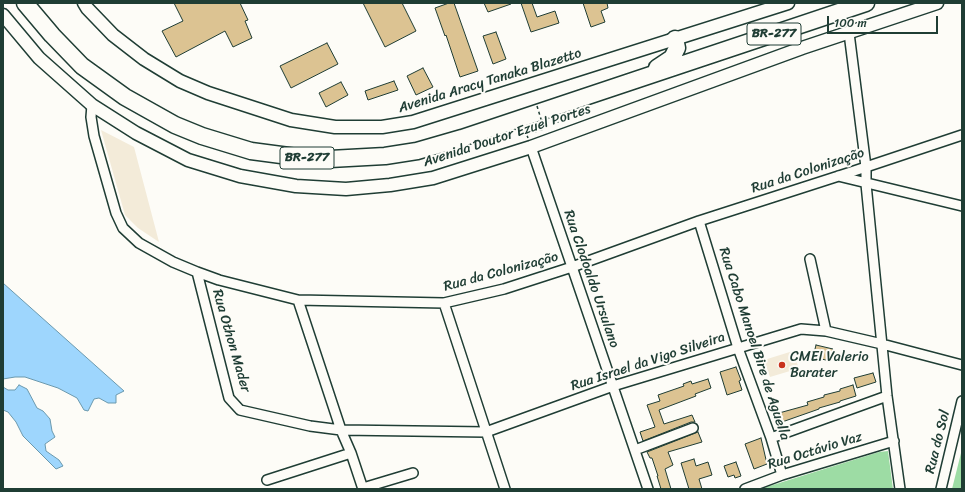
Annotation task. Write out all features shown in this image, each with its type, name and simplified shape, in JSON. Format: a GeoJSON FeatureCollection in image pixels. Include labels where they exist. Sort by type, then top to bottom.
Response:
{"type":"FeatureCollection","features":[{"type":"Feature","properties":{"kind":"highway","name":"BR-277"},"geometry":{"type":"LineString","coordinates":[[25,3],[52,35],[82,66],[125,97],[175,125],[202,136],[251,151],[330,160],[385,156],[417,151],[462,138],[866,3]]}},
{"type":"Feature","properties":{"kind":"highway"},"geometry":{"type":"LineString","coordinates":[[629,83],[667,63],[672,58],[677,48],[675,39]]}},
{"type":"Feature","properties":{"kind":"main road","name":"Avenida Aracy Tanaka Blazetto"},"geometry":{"type":"LineString","coordinates":[[84,3],[87,8],[114,35],[144,59],[180,81],[215,96],[291,120],[335,127],[382,127],[413,122],[788,3]]}},
{"type":"Feature","properties":{"kind":"main road","name":"Avenida Doutor Ezuel Portes"},"geometry":{"type":"LineString","coordinates":[[3,15],[39,58],[92,105],[136,133],[188,160],[240,176],[296,186],[346,189],[390,185],[433,178],[531,147],[802,48],[937,3]]}},
{"type":"Feature","properties":{"kind":"street"},"geometry":{"type":"LineString","coordinates":[[849,33],[866,167],[866,184],[887,396],[900,489]]}},
{"type":"Feature","properties":{"kind":"street","name":"Rua da Colonização"},"geometry":{"type":"LineString","coordinates":[[92,105],[91,117],[94,136],[116,213],[123,228],[139,243],[173,262],[197,272],[219,280],[298,300],[444,303],[504,289],[572,267],[699,221],[962,135]]}},
{"type":"Feature","properties":{"kind":"street","name":"Rua Clodoaldo Ursulano"},"geometry":{"type":"LineString","coordinates":[[531,147],[648,489]]}},
{"type":"Feature","properties":{"kind":"street"},"geometry":{"type":"LineString","coordinates":[[838,176],[962,206]]}},
{"type":"Feature","properties":{"kind":"street","name":"Rua Cabo Manoel Bire de Aguella"},"geometry":{"type":"LineString","coordinates":[[699,221],[738,348],[771,438],[782,475]]}},
{"type":"Feature","properties":{"kind":"street"},"geometry":{"type":"LineString","coordinates":[[810,259],[826,331]]}},
{"type":"Feature","properties":{"kind":"street","name":"Rua Othon Mader"},"geometry":{"type":"LineString","coordinates":[[197,272],[229,398],[240,410],[310,426],[341,430]]}},
{"type":"Feature","properties":{"kind":"street"},"geometry":{"type":"LineString","coordinates":[[298,300],[341,430],[351,453],[363,489],[413,473]]}},
{"type":"Feature","properties":{"kind":"street"},"geometry":{"type":"LineString","coordinates":[[444,303],[505,489]]}},
{"type":"Feature","properties":{"kind":"street","name":"Rua Israel da Vigo Silveira"},"geometry":{"type":"LineString","coordinates":[[341,430],[486,432],[613,386],[801,329],[826,331],[962,365]]}},
{"type":"Feature","properties":{"kind":"street"},"geometry":{"type":"LineString","coordinates":[[771,438],[887,396]]}},
{"type":"Feature","properties":{"kind":"street","name":"Rua do Sol"},"geometry":{"type":"LineString","coordinates":[[941,489],[962,401]]}},
{"type":"Feature","properties":{"kind":"street"},"geometry":{"type":"LineString","coordinates":[[635,450],[693,428]]}},
{"type":"Feature","properties":{"kind":"street","name":"Rua Octávio Vaz"},"geometry":{"type":"LineString","coordinates":[[745,489],[782,475],[894,441]]}},
{"type":"Feature","properties":{"kind":"street"},"geometry":{"type":"LineString","coordinates":[[267,480],[351,453]]}},
{"type":"Feature","properties":{"kind":"path"},"geometry":{"type":"LineString","coordinates":[[531,147],[525,130],[557,120],[558,122],[531,130],[532,133],[544,129],[537,106]]}},
{"type":"Feature","properties":{"kind":"shaded area"},"geometry":{"type":"Polygon","coordinates":[[[101,130],[134,147],[159,242],[138,228],[125,215],[101,130]]]}},
{"type":"Feature","properties":{"kind":"shaded area","name":"CMEI Valerio Barater"},"geometry":{"type":"Polygon","coordinates":[[[793,351],[801,375],[793,378],[790,371],[770,377],[764,360],[793,351]]]}},
{"type":"Feature","properties":{"kind":"green space"},"geometry":{"type":"Polygon","coordinates":[[[962,449],[962,489],[952,489],[962,449]]]}},
{"type":"Feature","properties":{"kind":"green space"},"geometry":{"type":"Polygon","coordinates":[[[888,451],[893,489],[760,489],[879,452],[888,451]]]}},
{"type":"Feature","properties":{"kind":"water"},"geometry":{"type":"Polygon","coordinates":[[[3,283],[124,391],[116,395],[116,403],[108,403],[99,398],[94,399],[88,411],[84,410],[77,398],[58,388],[25,377],[3,379],[3,283]]]}},
{"type":"Feature","properties":{"kind":"water"},"geometry":{"type":"Polygon","coordinates":[[[19,385],[27,389],[37,408],[43,411],[50,419],[52,431],[55,437],[45,444],[46,451],[59,460],[63,466],[56,469],[23,436],[16,422],[8,412],[3,410],[3,387],[8,390],[15,390],[19,385]]]}},
{"type":"Feature","properties":{"kind":"building"},"geometry":{"type":"Polygon","coordinates":[[[174,3],[240,3],[248,20],[245,21],[252,38],[233,47],[225,31],[176,57],[162,31],[183,21],[174,3]]]}},
{"type":"Feature","properties":{"kind":"building"},"geometry":{"type":"Polygon","coordinates":[[[363,3],[402,3],[416,31],[385,47],[363,3]]]}},
{"type":"Feature","properties":{"kind":"building"},"geometry":{"type":"Polygon","coordinates":[[[449,3],[454,3],[478,71],[460,77],[435,8],[449,3]]]}},
{"type":"Feature","properties":{"kind":"building"},"geometry":{"type":"Polygon","coordinates":[[[484,3],[511,3],[511,4],[488,12],[484,3]]]}},
{"type":"Feature","properties":{"kind":"building"},"geometry":{"type":"Polygon","coordinates":[[[521,3],[532,3],[537,17],[555,11],[559,23],[531,32],[521,3]]]}},
{"type":"Feature","properties":{"kind":"building"},"geometry":{"type":"Polygon","coordinates":[[[583,3],[607,3],[608,8],[601,11],[605,22],[591,27],[583,3]]]}},
{"type":"Feature","properties":{"kind":"building"},"geometry":{"type":"Polygon","coordinates":[[[496,32],[506,59],[493,64],[483,36],[496,32]]]}},
{"type":"Feature","properties":{"kind":"building"},"geometry":{"type":"Polygon","coordinates":[[[327,43],[338,64],[291,88],[280,66],[327,43]]]}},
{"type":"Feature","properties":{"kind":"building"},"geometry":{"type":"Polygon","coordinates":[[[423,68],[433,87],[416,95],[407,76],[423,68]]]}},
{"type":"Feature","properties":{"kind":"building"},"geometry":{"type":"Polygon","coordinates":[[[394,81],[398,90],[368,100],[365,91],[394,81]]]}},
{"type":"Feature","properties":{"kind":"building"},"geometry":{"type":"Polygon","coordinates":[[[341,82],[348,95],[326,107],[319,93],[341,82]]]}},
{"type":"Feature","properties":{"kind":"building"},"geometry":{"type":"Polygon","coordinates":[[[816,345],[833,349],[830,361],[813,357],[816,345]]]}},
{"type":"Feature","properties":{"kind":"building"},"geometry":{"type":"Polygon","coordinates":[[[736,367],[741,380],[739,381],[742,390],[727,395],[720,372],[736,367]]]}},
{"type":"Feature","properties":{"kind":"building"},"geometry":{"type":"Polygon","coordinates":[[[873,373],[876,382],[857,388],[854,378],[873,373]]]}},
{"type":"Feature","properties":{"kind":"building"},"geometry":{"type":"Polygon","coordinates":[[[708,379],[711,388],[695,394],[696,396],[659,410],[664,424],[692,415],[695,422],[691,422],[643,441],[640,432],[655,427],[647,405],[660,401],[658,395],[684,386],[683,384],[691,381],[692,384],[708,379]]]}},
{"type":"Feature","properties":{"kind":"building"},"geometry":{"type":"Polygon","coordinates":[[[853,385],[856,396],[782,422],[779,413],[808,405],[807,402],[824,397],[824,395],[840,391],[840,389],[853,385]]]}},
{"type":"Feature","properties":{"kind":"building"},"geometry":{"type":"Polygon","coordinates":[[[698,432],[702,442],[668,452],[673,465],[665,469],[671,489],[661,489],[652,458],[650,458],[647,452],[698,432]]]}},
{"type":"Feature","properties":{"kind":"building"},"geometry":{"type":"Polygon","coordinates":[[[761,438],[767,464],[754,469],[745,444],[761,438]]]}},
{"type":"Feature","properties":{"kind":"building"},"geometry":{"type":"Polygon","coordinates":[[[694,459],[696,466],[708,462],[712,475],[699,479],[702,489],[689,489],[681,463],[694,459]]]}},
{"type":"Feature","properties":{"kind":"building"},"geometry":{"type":"Polygon","coordinates":[[[736,462],[741,476],[735,478],[734,475],[728,477],[724,466],[736,462]]]}},
{"type":"Feature","properties":{"kind":"place","name":"CMEI Valerio Barater"},"geometry":{"type":"Point","coordinates":[782,365]}}]}
